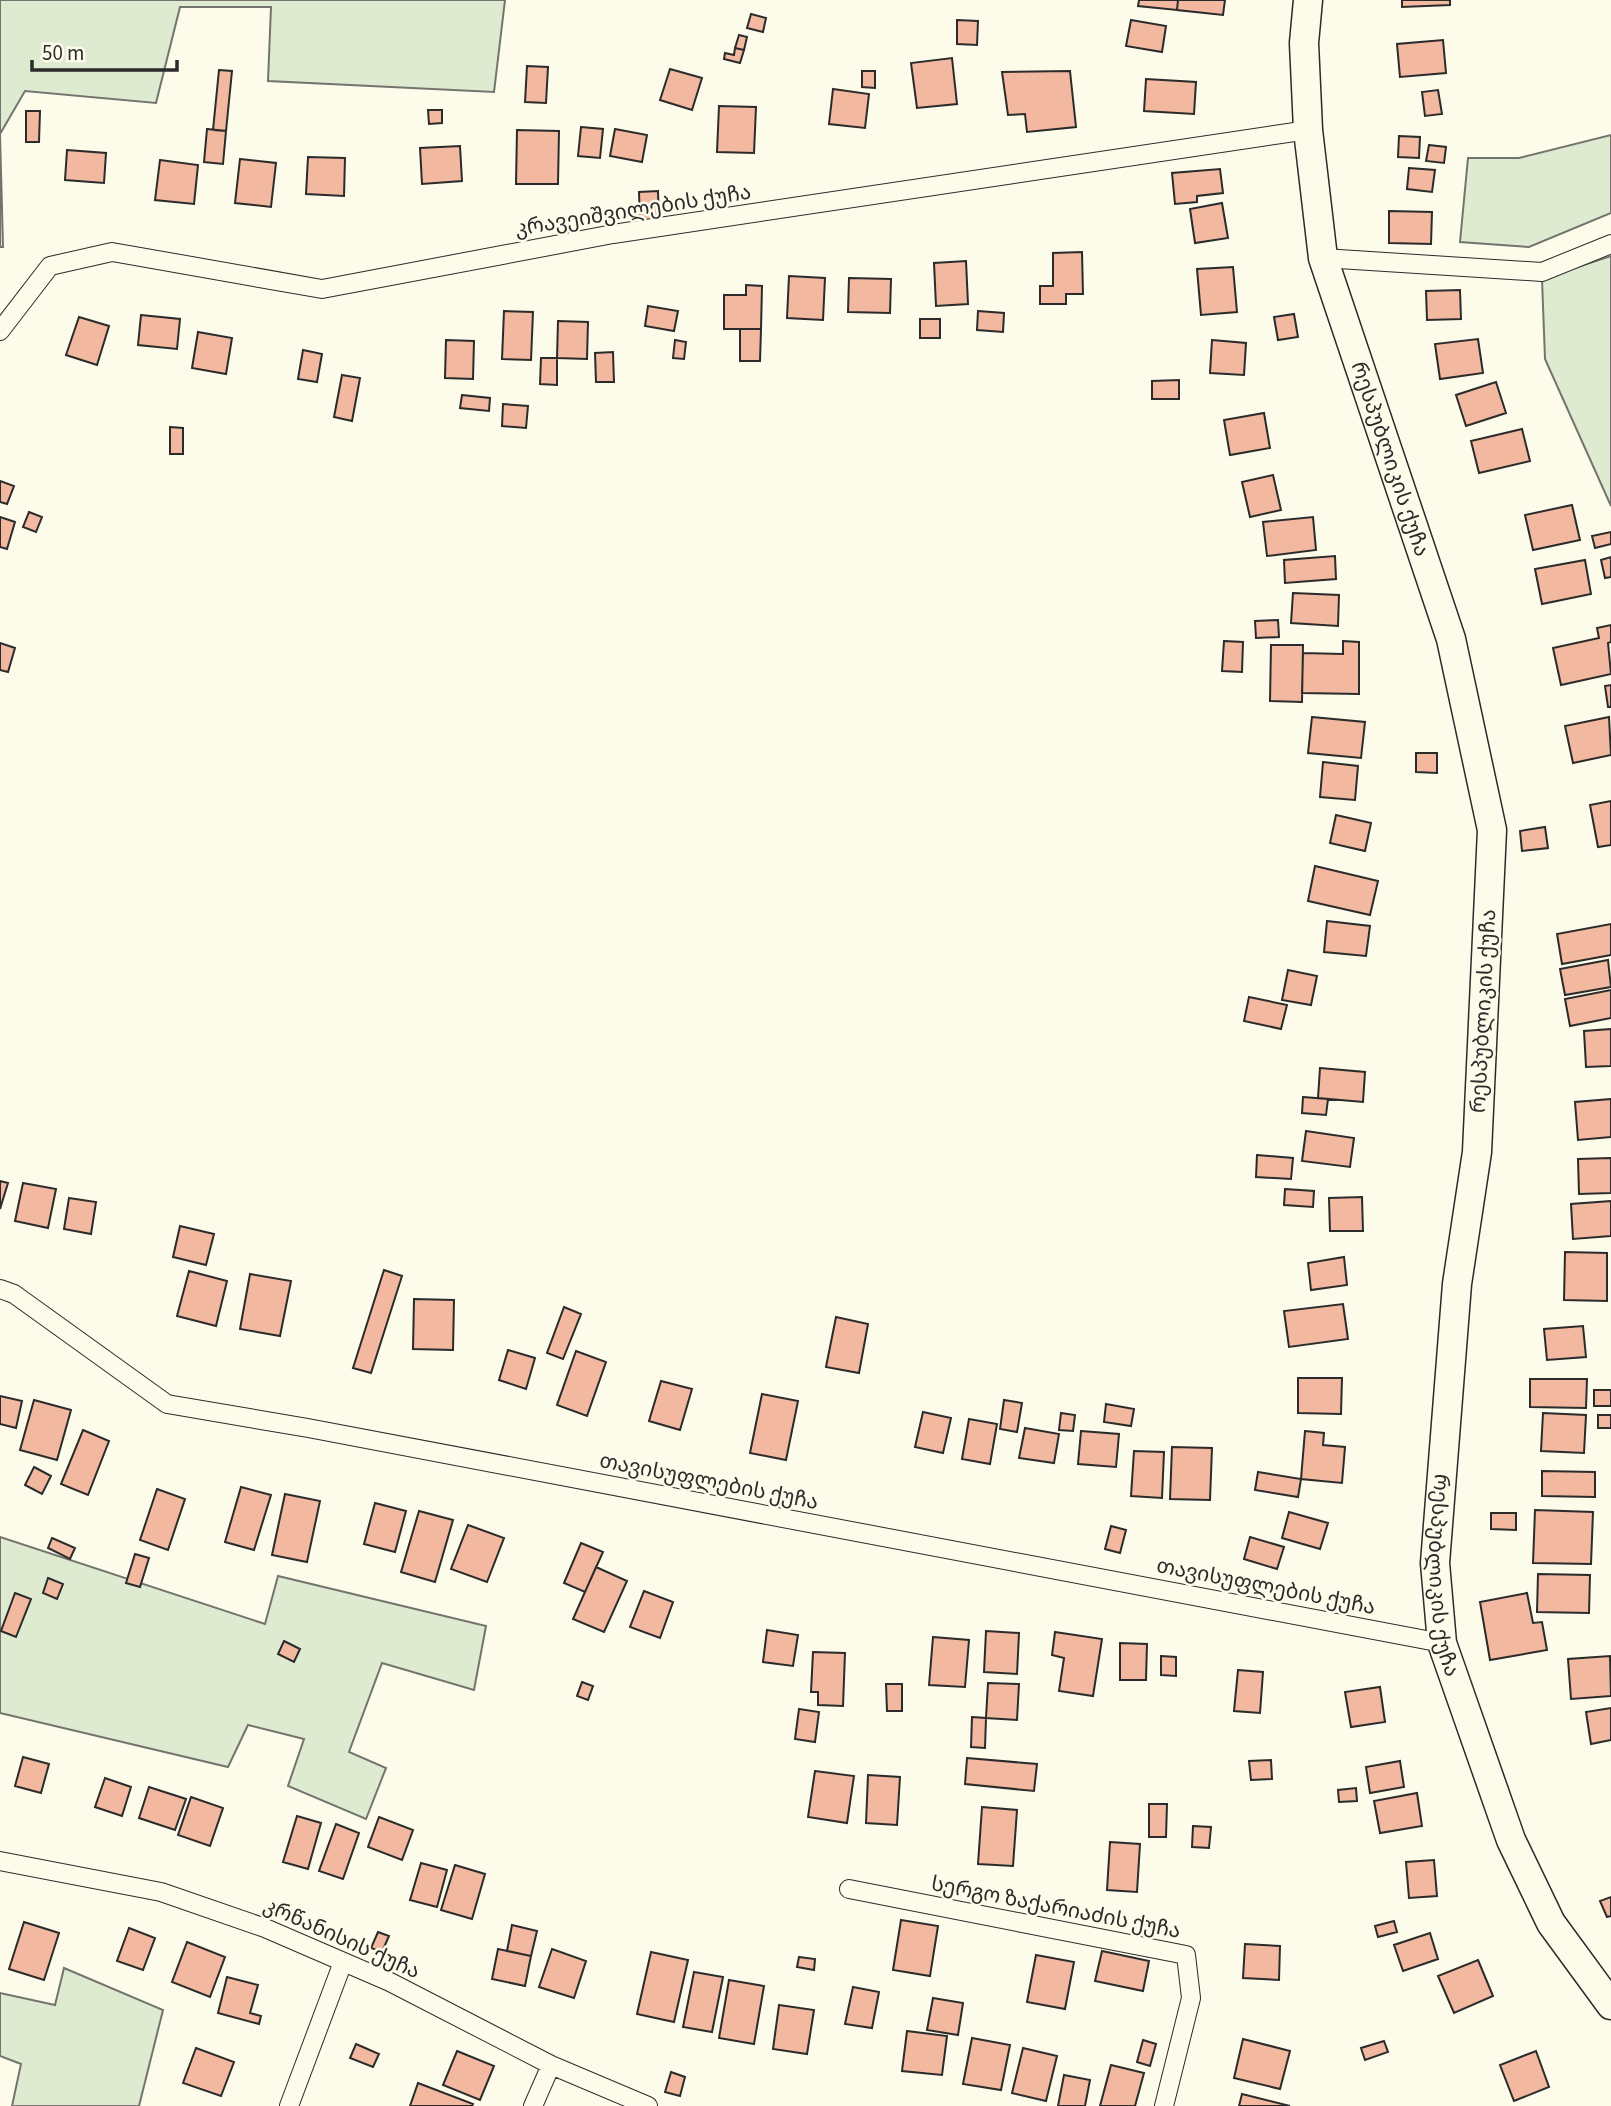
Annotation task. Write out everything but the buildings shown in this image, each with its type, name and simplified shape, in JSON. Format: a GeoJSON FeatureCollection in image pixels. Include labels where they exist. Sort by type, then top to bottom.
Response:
{"type":"FeatureCollection","features":[{"type":"Feature","properties":{"kind":"main road","name":"რესპუბლიკის ქუჩა"},"geometry":{"type":"LineString","coordinates":[[1308,0],[1304,43],[1308,130],[1323,258],[1451,639],[1492,830],[1476,1152],[1457,1284],[1435,1563],[1442,1643],[1511,1840],[1551,1923],[1611,2005]]}},
{"type":"Feature","properties":{"kind":"street","name":"კრავეიშვილების ქუჩა"},"geometry":{"type":"LineString","coordinates":[[0,331],[50,266],[112,252],[322,289],[613,234],[1308,130]]}},
{"type":"Feature","properties":{"kind":"street"},"geometry":{"type":"LineString","coordinates":[[1323,258],[1542,272],[1611,244]]}},
{"type":"Feature","properties":{"kind":"street","name":"თავისუფლების ქუჩა"},"geometry":{"type":"LineString","coordinates":[[0,1289],[14,1294],[167,1404],[335,1433],[1442,1643]]}},
{"type":"Feature","properties":{"kind":"street","name":"კრწანისის ქუჩა"},"geometry":{"type":"LineString","coordinates":[[0,1861],[161,1892],[265,1927],[390,1982],[551,2065],[648,2106]]}},
{"type":"Feature","properties":{"kind":"street","name":"სერგო ზაქარიაძის ქუჩა"},"geometry":{"type":"LineString","coordinates":[[849,1889],[1186,1955],[1191,1998],[1164,2106]]}},
{"type":"Feature","properties":{"kind":"street"},"geometry":{"type":"LineString","coordinates":[[289,2106],[343,1962]]}},
{"type":"Feature","properties":{"kind":"street"},"geometry":{"type":"LineString","coordinates":[[533,2106],[551,2065]]}},
{"type":"Feature","properties":{"kind":"green space"},"geometry":{"type":"Polygon","coordinates":[[[0,0],[505,0],[494,92],[268,81],[271,7],[180,7],[156,103],[25,91],[0,134],[0,0]]]}},
{"type":"Feature","properties":{"kind":"green space"},"geometry":{"type":"Polygon","coordinates":[[[0,134],[3,247],[0,247],[0,134]]]}},
{"type":"Feature","properties":{"kind":"green space"},"geometry":{"type":"Polygon","coordinates":[[[1611,135],[1611,213],[1529,247],[1460,242],[1468,158],[1519,158],[1611,135]]]}},
{"type":"Feature","properties":{"kind":"green space"},"geometry":{"type":"Polygon","coordinates":[[[1611,256],[1611,506],[1545,359],[1542,279],[1611,256]]]}},
{"type":"Feature","properties":{"kind":"green space"},"geometry":{"type":"Polygon","coordinates":[[[0,1537],[265,1624],[278,1576],[486,1626],[474,1690],[382,1663],[349,1752],[386,1768],[366,1819],[288,1786],[304,1739],[248,1725],[228,1767],[0,1713],[0,1537]]]}},
{"type":"Feature","properties":{"kind":"green space"},"geometry":{"type":"Polygon","coordinates":[[[64,1968],[163,2010],[139,2106],[12,2106],[21,2064],[0,2056],[0,1993],[55,2005],[64,1968]]]}}]}
